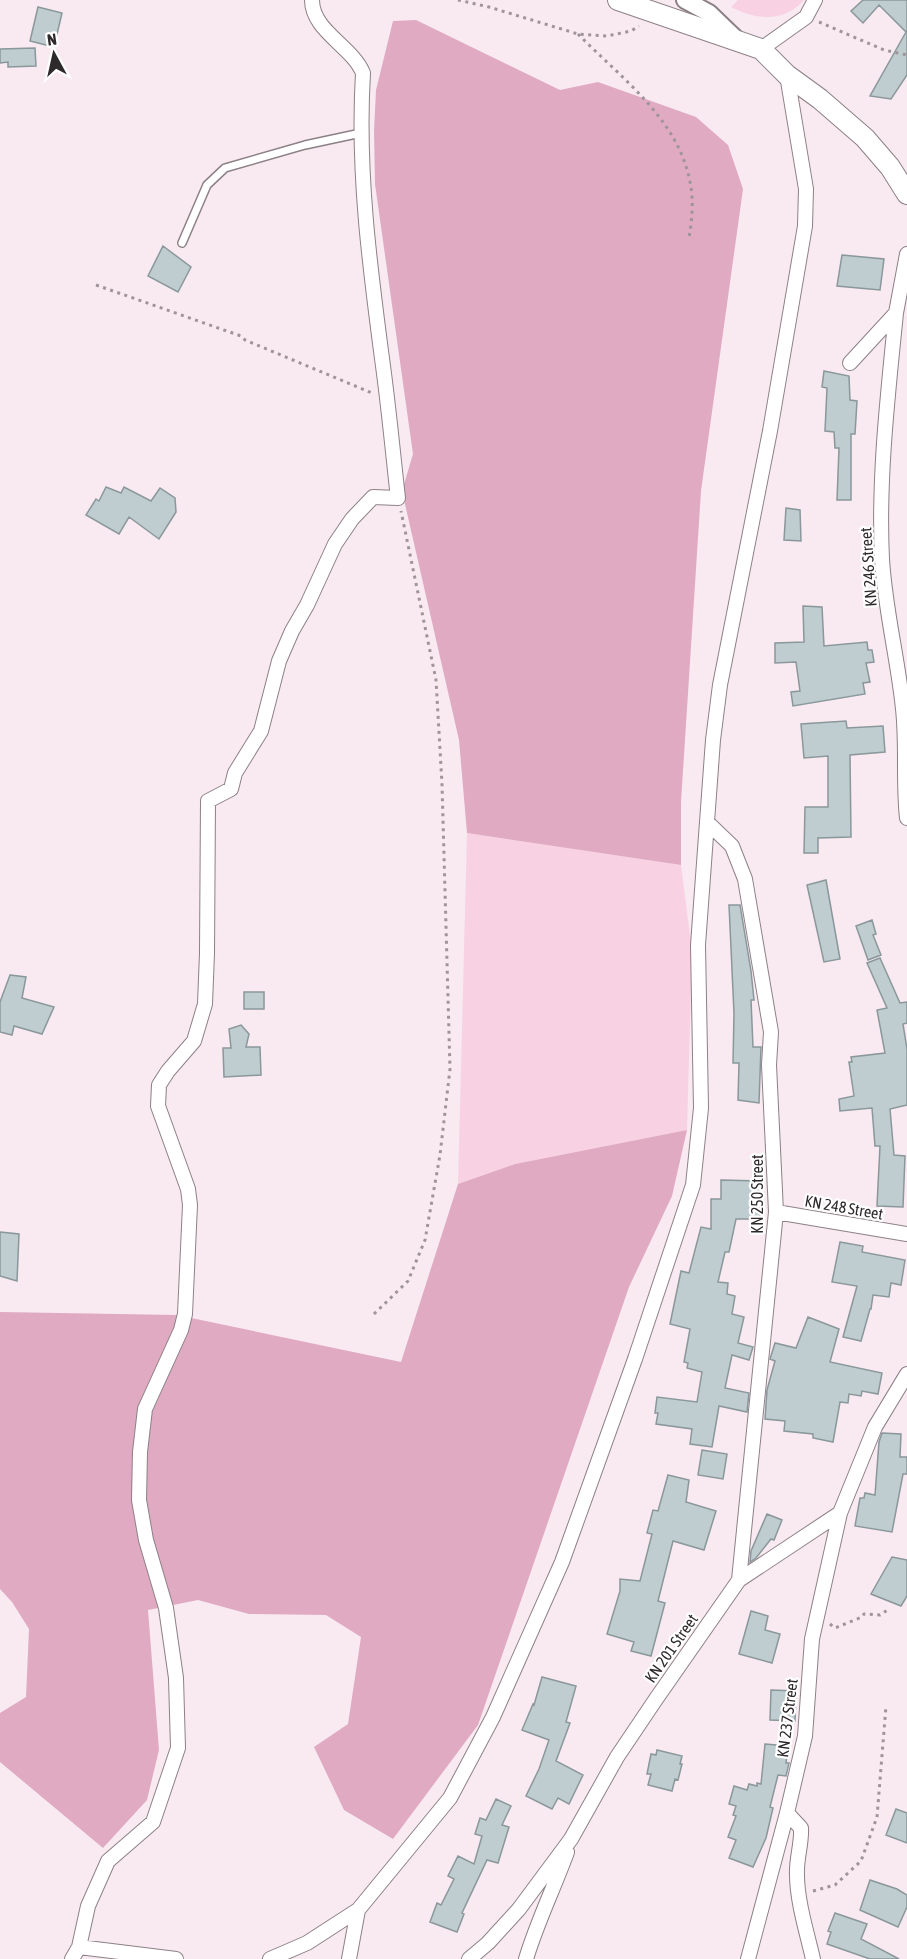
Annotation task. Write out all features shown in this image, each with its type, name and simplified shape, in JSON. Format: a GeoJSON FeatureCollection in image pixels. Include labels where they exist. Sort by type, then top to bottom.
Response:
{"type":"FeatureCollection","features":[{"type":"Feature","properties":{"kind":"main road"},"geometry":{"type":"LineString","coordinates":[[618,0],[761,49],[787,75],[820,99],[866,138],[890,167],[907,194]]}},
{"type":"Feature","properties":{"kind":"street"},"geometry":{"type":"LineString","coordinates":[[176,1959],[76,1953],[88,1906],[108,1861],[153,1822],[178,1748],[176,1678],[166,1608],[146,1540],[140,1500],[140,1452],[145,1409],[181,1330],[185,1314],[189,1197],[158,1106],[159,1085],[194,1041],[205,1004],[208,801],[231,789],[235,773],[261,731],[279,661],[334,544],[352,519],[373,498],[398,498],[367,246],[362,183],[363,73],[359,63],[316,18],[312,0]]}},
{"type":"Feature","properties":{"kind":"street"},"geometry":{"type":"LineString","coordinates":[[685,0],[709,13],[737,40]]}},
{"type":"Feature","properties":{"kind":"street"},"geometry":{"type":"LineString","coordinates":[[761,49],[806,17],[815,0]]}},
{"type":"Feature","properties":{"kind":"street"},"geometry":{"type":"LineString","coordinates":[[270,1959],[307,1943],[358,1910],[450,1798],[493,1718],[562,1562],[693,1185],[701,1108],[698,945],[713,740],[720,685],[770,431],[806,226],[806,189],[787,75]]}},
{"type":"Feature","properties":{"kind":"street","name":"KN 246 Street"},"geometry":{"type":"LineString","coordinates":[[907,254],[896,313],[881,515],[889,620],[903,709],[907,818]]}},
{"type":"Feature","properties":{"kind":"street"},"geometry":{"type":"LineString","coordinates":[[850,363],[896,313]]}},
{"type":"Feature","properties":{"kind":"street","name":"KN 250 Street"},"geometry":{"type":"LineString","coordinates":[[706,822],[732,846],[745,879],[771,1032],[769,1065],[776,1212],[739,1580]]}},
{"type":"Feature","properties":{"kind":"street","name":"KN 248 Street"},"geometry":{"type":"LineString","coordinates":[[776,1212],[907,1234]]}},
{"type":"Feature","properties":{"kind":"street"},"geometry":{"type":"LineString","coordinates":[[840,1513],[875,1427],[907,1374]]}},
{"type":"Feature","properties":{"kind":"street","name":"KN 201 Street"},"geometry":{"type":"LineString","coordinates":[[469,1959],[488,1943],[519,1909],[571,1839],[617,1757],[739,1580],[840,1513]]}},
{"type":"Feature","properties":{"kind":"street","name":"KN 237 Street"},"geometry":{"type":"LineString","coordinates":[[748,1959],[787,1814],[805,1736],[812,1639],[840,1513]]}},
{"type":"Feature","properties":{"kind":"street"},"geometry":{"type":"LineString","coordinates":[[787,1814],[801,1828],[797,1877],[813,1959]]}},
{"type":"Feature","properties":{"kind":"street"},"geometry":{"type":"LineString","coordinates":[[526,1959],[535,1929],[556,1883],[571,1839]]}},
{"type":"Feature","properties":{"kind":"street"},"geometry":{"type":"LineString","coordinates":[[349,1959],[358,1910]]}},
{"type":"Feature","properties":{"kind":"lane"},"geometry":{"type":"LineString","coordinates":[[182,243],[207,185],[225,168],[305,145],[361,133]]}},
{"type":"Feature","properties":{"kind":"path"},"geometry":{"type":"LineString","coordinates":[[458,0],[578,34],[607,36],[631,31],[644,22],[651,10]]}},
{"type":"Feature","properties":{"kind":"path"},"geometry":{"type":"LineString","coordinates":[[806,17],[884,50],[907,55]]}},
{"type":"Feature","properties":{"kind":"path"},"geometry":{"type":"LineString","coordinates":[[578,34],[651,106],[668,128],[681,152],[689,176],[692,197],[689,238]]}},
{"type":"Feature","properties":{"kind":"path"},"geometry":{"type":"LineString","coordinates":[[96,285],[241,336],[245,340],[333,378],[387,398]]}},
{"type":"Feature","properties":{"kind":"path"},"geometry":{"type":"LineString","coordinates":[[374,1314],[408,1281],[425,1240],[440,1155],[450,1069],[443,795],[436,680],[398,498]]}},
{"type":"Feature","properties":{"kind":"path"},"geometry":{"type":"LineString","coordinates":[[816,1623],[825,1619],[835,1629],[864,1614],[880,1614],[889,1609]]}},
{"type":"Feature","properties":{"kind":"path"},"geometry":{"type":"LineString","coordinates":[[800,1894],[836,1885],[861,1861],[877,1817],[886,1706]]}},
{"type":"Feature","properties":{"kind":"shaded area"},"geometry":{"type":"Polygon","coordinates":[[[738,0],[804,0],[788,13],[760,17],[731,7],[738,0]]]}},
{"type":"Feature","properties":{"kind":"shaded area"},"geometry":{"type":"Polygon","coordinates":[[[416,20],[560,90],[598,82],[696,117],[728,145],[743,189],[701,491],[681,802],[681,865],[467,833],[459,740],[402,491],[413,454],[375,184],[376,90],[393,21],[416,20]]]}},
{"type":"Feature","properties":{"kind":"shaded area"},"geometry":{"type":"Polygon","coordinates":[[[467,833],[681,865],[692,951],[687,1130],[515,1164],[458,1184],[467,833]]]}},
{"type":"Feature","properties":{"kind":"shaded area"},"geometry":{"type":"Polygon","coordinates":[[[687,1130],[672,1196],[629,1287],[478,1725],[393,1839],[344,1810],[314,1747],[348,1724],[361,1637],[326,1615],[249,1614],[198,1600],[148,1610],[159,1750],[147,1800],[103,1848],[0,1762],[0,1713],[26,1697],[29,1629],[12,1602],[0,1589],[0,1312],[177,1315],[401,1362],[458,1184],[515,1164],[687,1130]]]}},
{"type":"Feature","properties":{"kind":"building"},"geometry":{"type":"Polygon","coordinates":[[[863,0],[907,0],[907,75],[891,99],[870,96],[906,32],[879,5],[863,23],[851,11],[863,0]]]}},
{"type":"Feature","properties":{"kind":"building"},"geometry":{"type":"Polygon","coordinates":[[[38,7],[62,13],[54,47],[30,41],[38,7]]]}},
{"type":"Feature","properties":{"kind":"building"},"geometry":{"type":"Polygon","coordinates":[[[35,48],[36,66],[8,67],[8,62],[0,63],[0,49],[35,48]]]}},
{"type":"Feature","properties":{"kind":"building"},"geometry":{"type":"Polygon","coordinates":[[[163,246],[191,267],[178,292],[148,276],[163,246]]]}},
{"type":"Feature","properties":{"kind":"building"},"geometry":{"type":"Polygon","coordinates":[[[842,255],[884,259],[880,290],[837,286],[842,255]]]}},
{"type":"Feature","properties":{"kind":"building"},"geometry":{"type":"Polygon","coordinates":[[[824,371],[849,376],[850,400],[857,401],[855,434],[851,434],[851,500],[837,500],[839,448],[835,448],[834,432],[825,431],[827,388],[822,387],[824,371]]]}},
{"type":"Feature","properties":{"kind":"building"},"geometry":{"type":"Polygon","coordinates":[[[106,487],[121,493],[124,487],[151,501],[160,488],[175,498],[176,512],[159,539],[129,517],[119,534],[86,515],[96,499],[99,501],[106,487]]]}},
{"type":"Feature","properties":{"kind":"building"},"geometry":{"type":"Polygon","coordinates":[[[786,508],[800,510],[801,541],[784,540],[786,508]]]}},
{"type":"Feature","properties":{"kind":"building"},"geometry":{"type":"Polygon","coordinates":[[[803,606],[822,607],[824,646],[867,642],[868,650],[872,650],[874,662],[866,663],[870,682],[863,683],[865,694],[793,706],[791,692],[800,691],[796,662],[775,663],[775,643],[804,642],[803,606]]]}},
{"type":"Feature","properties":{"kind":"building"},"geometry":{"type":"Polygon","coordinates":[[[846,721],[847,728],[883,726],[885,752],[850,755],[851,837],[818,838],[818,853],[804,853],[805,807],[828,807],[828,756],[804,758],[801,724],[846,721]]]}},
{"type":"Feature","properties":{"kind":"building"},"geometry":{"type":"Polygon","coordinates":[[[826,880],[840,959],[824,962],[807,885],[826,880]]]}},
{"type":"Feature","properties":{"kind":"building"},"geometry":{"type":"Polygon","coordinates":[[[729,905],[740,905],[751,971],[754,1000],[751,1000],[753,1047],[761,1047],[759,1103],[738,1100],[739,1063],[733,1063],[734,1013],[729,905]]]}},
{"type":"Feature","properties":{"kind":"building"},"geometry":{"type":"Polygon","coordinates":[[[872,920],[876,934],[873,935],[881,955],[868,960],[856,926],[872,920]]]}},
{"type":"Feature","properties":{"kind":"building"},"geometry":{"type":"Polygon","coordinates":[[[880,958],[900,1003],[907,1002],[907,1023],[903,1024],[907,1049],[907,1105],[890,1109],[894,1155],[905,1156],[903,1207],[877,1206],[880,1146],[875,1146],[872,1108],[840,1111],[839,1099],[854,1096],[849,1062],[852,1062],[851,1057],[885,1053],[877,1010],[887,1008],[867,963],[880,958]]]}},
{"type":"Feature","properties":{"kind":"building"},"geometry":{"type":"Polygon","coordinates":[[[10,975],[26,977],[22,998],[54,1007],[42,1034],[14,1026],[12,1035],[0,1032],[0,1002],[10,975]]]}},
{"type":"Feature","properties":{"kind":"building"},"geometry":{"type":"Polygon","coordinates":[[[244,992],[264,992],[264,1009],[244,1009],[244,992]]]}},
{"type":"Feature","properties":{"kind":"building"},"geometry":{"type":"Polygon","coordinates":[[[241,1025],[249,1034],[246,1047],[260,1047],[261,1075],[224,1077],[223,1048],[231,1048],[229,1029],[241,1025]]]}},
{"type":"Feature","properties":{"kind":"building"},"geometry":{"type":"Polygon","coordinates":[[[721,1180],[760,1181],[760,1219],[736,1219],[729,1252],[725,1252],[718,1282],[728,1283],[727,1294],[735,1296],[732,1314],[744,1317],[738,1343],[753,1347],[749,1360],[732,1355],[725,1388],[749,1393],[747,1412],[719,1406],[712,1447],[690,1444],[692,1429],[656,1424],[658,1413],[655,1413],[657,1397],[697,1402],[702,1372],[687,1368],[688,1363],[684,1362],[690,1329],[670,1324],[681,1271],[689,1273],[701,1227],[711,1229],[711,1199],[721,1199],[721,1180]]]}},
{"type":"Feature","properties":{"kind":"building"},"geometry":{"type":"Polygon","coordinates":[[[0,1232],[19,1234],[17,1281],[0,1276],[0,1232]]]}},
{"type":"Feature","properties":{"kind":"building"},"geometry":{"type":"Polygon","coordinates":[[[840,1242],[863,1246],[862,1252],[905,1260],[901,1285],[891,1283],[889,1297],[873,1295],[861,1341],[843,1337],[857,1286],[832,1282],[840,1242]]]}},
{"type":"Feature","properties":{"kind":"building"},"geometry":{"type":"Polygon","coordinates":[[[808,1317],[839,1329],[830,1362],[882,1373],[878,1394],[862,1391],[861,1396],[849,1394],[848,1403],[840,1402],[833,1442],[813,1438],[813,1434],[784,1431],[785,1421],[765,1419],[767,1390],[775,1361],[770,1359],[775,1343],[796,1348],[808,1317]]]}},
{"type":"Feature","properties":{"kind":"building"},"geometry":{"type":"Polygon","coordinates":[[[882,1433],[901,1434],[900,1457],[907,1457],[907,1474],[903,1474],[892,1532],[855,1526],[860,1498],[864,1498],[865,1493],[875,1495],[879,1442],[882,1433]]]}},
{"type":"Feature","properties":{"kind":"building"},"geometry":{"type":"Polygon","coordinates":[[[702,1450],[727,1454],[723,1479],[698,1475],[702,1450]]]}},
{"type":"Feature","properties":{"kind":"building"},"geometry":{"type":"Polygon","coordinates":[[[668,1475],[689,1480],[686,1502],[716,1511],[704,1550],[673,1541],[658,1601],[665,1603],[651,1656],[631,1651],[634,1642],[607,1634],[620,1591],[620,1579],[640,1581],[652,1534],[647,1533],[653,1510],[658,1511],[668,1475]]]}},
{"type":"Feature","properties":{"kind":"building"},"geometry":{"type":"Polygon","coordinates":[[[767,1514],[782,1520],[774,1540],[771,1539],[750,1562],[751,1551],[767,1514]]]}},
{"type":"Feature","properties":{"kind":"building"},"geometry":{"type":"Polygon","coordinates":[[[892,1557],[907,1560],[907,1596],[901,1606],[871,1594],[892,1557]]]}},
{"type":"Feature","properties":{"kind":"building"},"geometry":{"type":"Polygon","coordinates":[[[751,1611],[768,1616],[765,1630],[780,1634],[772,1663],[739,1654],[751,1611]]]}},
{"type":"Feature","properties":{"kind":"building"},"geometry":{"type":"Polygon","coordinates":[[[542,1677],[576,1686],[566,1722],[570,1723],[556,1761],[583,1775],[569,1804],[558,1798],[552,1809],[526,1796],[549,1740],[522,1730],[534,1705],[542,1677]]]}},
{"type":"Feature","properties":{"kind":"building"},"geometry":{"type":"Polygon","coordinates":[[[771,1690],[796,1691],[795,1721],[770,1720],[771,1690]]]}},
{"type":"Feature","properties":{"kind":"building"},"geometry":{"type":"Polygon","coordinates":[[[765,1744],[788,1746],[786,1763],[789,1763],[786,1776],[778,1775],[770,1807],[773,1808],[766,1838],[753,1867],[729,1858],[736,1840],[728,1837],[736,1816],[733,1815],[736,1806],[729,1804],[734,1786],[747,1790],[749,1784],[757,1786],[757,1783],[761,1784],[765,1744]]]}},
{"type":"Feature","properties":{"kind":"building"},"geometry":{"type":"Polygon","coordinates":[[[657,1750],[682,1756],[678,1780],[675,1779],[672,1791],[648,1785],[651,1774],[647,1774],[651,1754],[656,1755],[657,1750]]]}},
{"type":"Feature","properties":{"kind":"building"},"geometry":{"type":"Polygon","coordinates":[[[496,1799],[511,1806],[502,1825],[509,1827],[498,1863],[487,1860],[462,1913],[464,1914],[457,1932],[430,1922],[437,1903],[441,1905],[454,1879],[448,1876],[458,1856],[474,1864],[482,1836],[475,1834],[480,1818],[486,1820],[496,1799]]]}},
{"type":"Feature","properties":{"kind":"building"},"geometry":{"type":"Polygon","coordinates":[[[896,1809],[907,1813],[907,1843],[886,1835],[896,1809]]]}},
{"type":"Feature","properties":{"kind":"building"},"geometry":{"type":"Polygon","coordinates":[[[870,1880],[897,1889],[907,1895],[907,1907],[898,1927],[860,1910],[870,1880]]]}},
{"type":"Feature","properties":{"kind":"building"},"geometry":{"type":"Polygon","coordinates":[[[835,1913],[867,1924],[861,1939],[899,1959],[870,1959],[827,1944],[831,1932],[828,1931],[835,1913]]]}}]}
